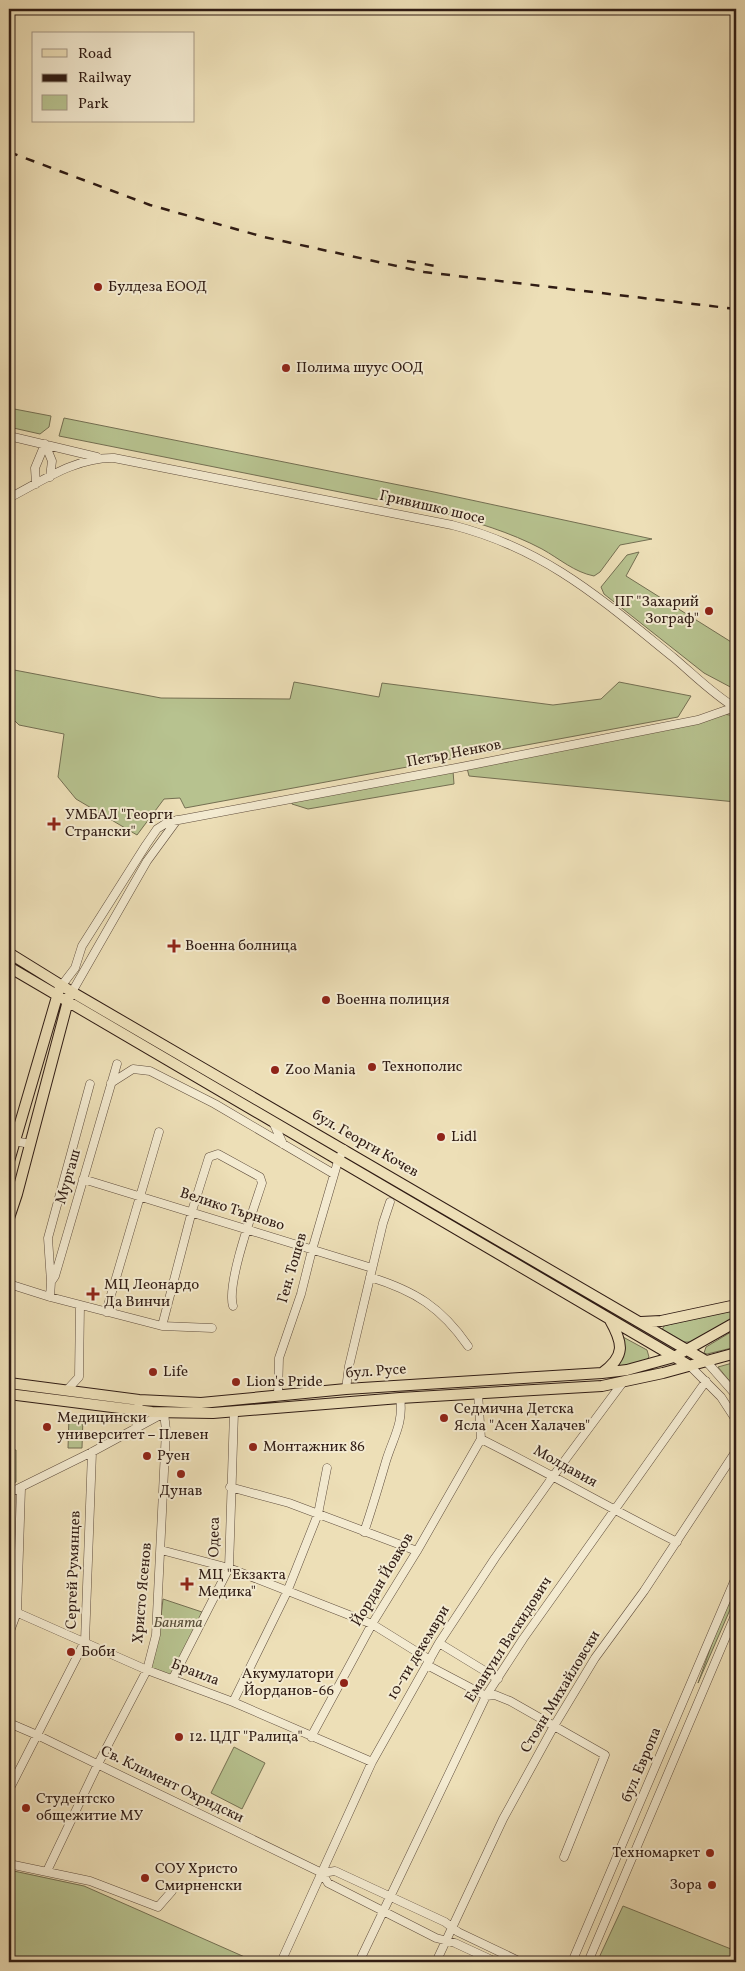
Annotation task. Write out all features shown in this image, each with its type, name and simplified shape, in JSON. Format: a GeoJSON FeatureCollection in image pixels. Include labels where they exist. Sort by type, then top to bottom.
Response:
{"type":"FeatureCollection","features":[{"type":"Feature","properties":{"kind":"main road","name":"бул. Георги Кочев"},"geometry":{"type":"LineString","coordinates":[[9,953],[72,992],[706,1361]]}},
{"type":"Feature","properties":{"kind":"main road","name":"бул. Георги Кочев"},"geometry":{"type":"LineString","coordinates":[[9,967],[690,1366]]}},
{"type":"Feature","properties":{"kind":"main road"},"geometry":{"type":"LineString","coordinates":[[9,1161],[12,1140],[56,996],[62,985]]}},
{"type":"Feature","properties":{"kind":"main road"},"geometry":{"type":"LineString","coordinates":[[9,1218],[17,1194],[67,1002],[72,992]]}},
{"type":"Feature","properties":{"kind":"main road"},"geometry":{"type":"LineString","coordinates":[[640,1322],[661,1321],[736,1305]]}},
{"type":"Feature","properties":{"kind":"main road"},"geometry":{"type":"LineString","coordinates":[[602,1373],[615,1364],[620,1349],[619,1336],[609,1319]]}},
{"type":"Feature","properties":{"kind":"main road","name":"бул. Русе"},"geometry":{"type":"LineString","coordinates":[[9,1394],[139,1405],[201,1403],[346,1389],[602,1373],[627,1370],[674,1357],[736,1322]]}},
{"type":"Feature","properties":{"kind":"main road","name":"бул. Русе"},"geometry":{"type":"LineString","coordinates":[[9,1383],[66,1390],[139,1405],[164,1413],[234,1412],[400,1398],[596,1386],[623,1382],[736,1353]]}},
{"type":"Feature","properties":{"kind":"street"},"geometry":{"type":"LineString","coordinates":[[9,436],[101,458]]}},
{"type":"Feature","properties":{"kind":"street"},"geometry":{"type":"LineString","coordinates":[[44,444],[52,461],[50,477]]}},
{"type":"Feature","properties":{"kind":"street"},"geometry":{"type":"LineString","coordinates":[[36,484],[35,468],[44,444]]}},
{"type":"Feature","properties":{"kind":"street"},"geometry":{"type":"LineString","coordinates":[[9,498],[77,463],[101,458]]}},
{"type":"Feature","properties":{"kind":"street","name":"Гривишко шосе"},"geometry":{"type":"LineString","coordinates":[[101,458],[137,462],[452,525],[483,533],[534,555],[578,582],[736,708]]}},
{"type":"Feature","properties":{"kind":"street","name":"Петър Ненков"},"geometry":{"type":"LineString","coordinates":[[62,985],[75,968],[82,946],[157,828],[168,822],[428,774],[698,720],[736,708]]}},
{"type":"Feature","properties":{"kind":"street"},"geometry":{"type":"LineString","coordinates":[[72,992],[148,861],[177,820]]}},
{"type":"Feature","properties":{"kind":"street","name":"Мургаш"},"geometry":{"type":"LineString","coordinates":[[50,1297],[51,1282],[117,1064]]}},
{"type":"Feature","properties":{"kind":"street"},"geometry":{"type":"LineString","coordinates":[[111,1082],[134,1069],[150,1070],[215,1104],[334,1174]]}},
{"type":"Feature","properties":{"kind":"street"},"geometry":{"type":"LineString","coordinates":[[51,1282],[48,1238],[90,1084]]}},
{"type":"Feature","properties":{"kind":"street"},"geometry":{"type":"LineString","coordinates":[[273,1122],[283,1144]]}},
{"type":"Feature","properties":{"kind":"street"},"geometry":{"type":"LineString","coordinates":[[106,1312],[159,1132]]}},
{"type":"Feature","properties":{"kind":"street"},"geometry":{"type":"LineString","coordinates":[[12,1140],[30,1144]]}},
{"type":"Feature","properties":{"kind":"street","name":"Ген. Тошев"},"geometry":{"type":"LineString","coordinates":[[278,1395],[279,1358],[301,1294],[338,1161],[344,1149]]}},
{"type":"Feature","properties":{"kind":"street"},"geometry":{"type":"LineString","coordinates":[[162,1326],[178,1271],[192,1211],[209,1157],[218,1154],[260,1177],[262,1183],[246,1229],[231,1292],[233,1306]]}},
{"type":"Feature","properties":{"kind":"street","name":"Велико Търново"},"geometry":{"type":"LineString","coordinates":[[83,1179],[372,1268]]}},
{"type":"Feature","properties":{"kind":"street"},"geometry":{"type":"LineString","coordinates":[[346,1389],[348,1366],[383,1223],[390,1202]]}},
{"type":"Feature","properties":{"kind":"street"},"geometry":{"type":"LineString","coordinates":[[370,1277],[410,1292],[430,1305],[447,1318],[468,1346]]}},
{"type":"Feature","properties":{"kind":"street"},"geometry":{"type":"LineString","coordinates":[[9,1284],[50,1297],[162,1326],[212,1328]]}},
{"type":"Feature","properties":{"kind":"street"},"geometry":{"type":"LineString","coordinates":[[66,1390],[79,1377],[80,1305]]}},
{"type":"Feature","properties":{"kind":"street"},"geometry":{"type":"LineString","coordinates":[[706,1361],[736,1395]]}},
{"type":"Feature","properties":{"kind":"street"},"geometry":{"type":"LineString","coordinates":[[690,1366],[721,1397],[736,1420]]}},
{"type":"Feature","properties":{"kind":"street","name":"10-ти декември"},"geometry":{"type":"LineString","coordinates":[[281,1962],[372,1762],[428,1662],[495,1558],[623,1382]]}},
{"type":"Feature","properties":{"kind":"street","name":"Емануил Васкидович"},"geometry":{"type":"LineString","coordinates":[[359,1962],[486,1696],[523,1639],[613,1510],[706,1382]]}},
{"type":"Feature","properties":{"kind":"street"},"geometry":{"type":"LineString","coordinates":[[478,1393],[481,1439]]}},
{"type":"Feature","properties":{"kind":"street"},"geometry":{"type":"LineString","coordinates":[[364,1532],[386,1461],[401,1423],[402,1409],[400,1398]]}},
{"type":"Feature","properties":{"kind":"street"},"geometry":{"type":"LineString","coordinates":[[136,1428],[139,1405]]}},
{"type":"Feature","properties":{"kind":"street","name":"Одеса"},"geometry":{"type":"LineString","coordinates":[[173,1678],[229,1568],[230,1487],[234,1412]]}},
{"type":"Feature","properties":{"kind":"street"},"geometry":{"type":"LineString","coordinates":[[9,1493],[92,1452],[164,1413]]}},
{"type":"Feature","properties":{"kind":"street","name":"Христо Ясенов"},"geometry":{"type":"LineString","coordinates":[[47,1871],[98,1764],[147,1670],[156,1635],[166,1430],[164,1413]]}},
{"type":"Feature","properties":{"kind":"street","name":"Молдавия"},"geometry":{"type":"LineString","coordinates":[[481,1439],[554,1475],[613,1510],[677,1542]]}},
{"type":"Feature","properties":{"kind":"street","name":"Йордан Йовков"},"geometry":{"type":"LineString","coordinates":[[311,1737],[372,1624],[417,1551],[481,1439]]}},
{"type":"Feature","properties":{"kind":"street","name":"Стоян Михайловски"},"geometry":{"type":"LineString","coordinates":[[436,1962],[503,1819],[554,1726],[595,1658],[644,1592],[736,1451]]}},
{"type":"Feature","properties":{"kind":"street","name":"Сергей Румянцев"},"geometry":{"type":"LineString","coordinates":[[9,1790],[85,1641],[92,1452]]}},
{"type":"Feature","properties":{"kind":"street"},"geometry":{"type":"LineString","coordinates":[[233,1702],[287,1592],[318,1514],[327,1468]]}},
{"type":"Feature","properties":{"kind":"street"},"geometry":{"type":"LineString","coordinates":[[230,1487],[318,1514],[417,1551]]}},
{"type":"Feature","properties":{"kind":"street"},"geometry":{"type":"LineString","coordinates":[[9,1634],[17,1612],[21,1488]]}},
{"type":"Feature","properties":{"kind":"street"},"geometry":{"type":"LineString","coordinates":[[161,1550],[229,1568],[372,1624],[428,1662],[486,1696],[495,1695],[510,1701],[606,1756],[564,1858]]}},
{"type":"Feature","properties":{"kind":"street","name":"бул. Европа"},"geometry":{"type":"LineString","coordinates":[[572,1962],[736,1577]]}},
{"type":"Feature","properties":{"kind":"street","name":"Браила"},"geometry":{"type":"LineString","coordinates":[[9,1609],[147,1670],[173,1678],[233,1702],[372,1762]]}},
{"type":"Feature","properties":{"kind":"street","name":"бул. Европа"},"geometry":{"type":"LineString","coordinates":[[588,1962],[736,1614]]}},
{"type":"Feature","properties":{"kind":"street"},"geometry":{"type":"LineString","coordinates":[[439,1644],[498,1679]]}},
{"type":"Feature","properties":{"kind":"street","name":"Св. Климент Охридски"},"geometry":{"type":"LineString","coordinates":[[9,1723],[322,1873],[328,1883],[436,1938],[446,1940],[496,1962]]}},
{"type":"Feature","properties":{"kind":"street"},"geometry":{"type":"LineString","coordinates":[[9,1864],[90,1881],[158,1907],[172,1891]]}},
{"type":"Feature","properties":{"kind":"street","name":"Св. Климент Охридски"},"geometry":{"type":"LineString","coordinates":[[322,1873],[335,1871],[445,1922],[452,1928],[521,1962]]}},
{"type":"Feature","properties":{"kind":"green space"},"geometry":{"type":"Polygon","coordinates":[[[9,408],[51,416],[49,427],[40,434],[9,427],[9,408]]]}},
{"type":"Feature","properties":{"kind":"green space"},"geometry":{"type":"Polygon","coordinates":[[[64,418],[434,492],[652,539],[620,545],[600,572],[594,576],[574,568],[542,549],[505,532],[440,512],[59,436],[64,418]]]}},
{"type":"Feature","properties":{"kind":"green space"},"geometry":{"type":"Polygon","coordinates":[[[639,552],[626,576],[736,645],[736,690],[704,673],[604,594],[601,587],[627,555],[639,552]]]}},
{"type":"Feature","properties":{"kind":"green space"},"geometry":{"type":"Polygon","coordinates":[[[9,669],[161,698],[290,699],[294,682],[379,697],[382,683],[553,705],[601,699],[619,682],[691,696],[678,717],[185,808],[180,798],[164,799],[137,835],[76,799],[58,777],[64,734],[19,725],[9,715],[9,669]]]}},
{"type":"Feature","properties":{"kind":"green space"},"geometry":{"type":"Polygon","coordinates":[[[723,714],[736,716],[736,802],[469,776],[466,764],[723,714]]]}},
{"type":"Feature","properties":{"kind":"green space"},"geometry":{"type":"Polygon","coordinates":[[[453,771],[454,784],[308,809],[292,804],[292,798],[453,771]]]}},
{"type":"Feature","properties":{"kind":"green space"},"geometry":{"type":"Polygon","coordinates":[[[736,1308],[736,1317],[690,1342],[682,1342],[662,1330],[667,1325],[736,1308]]]}},
{"type":"Feature","properties":{"kind":"green space"},"geometry":{"type":"Polygon","coordinates":[[[736,1329],[736,1347],[707,1354],[704,1353],[706,1347],[736,1329]]]}},
{"type":"Feature","properties":{"kind":"green space"},"geometry":{"type":"Polygon","coordinates":[[[623,1337],[647,1350],[649,1357],[645,1361],[621,1367],[618,1366],[623,1337]]]}},
{"type":"Feature","properties":{"kind":"green space"},"geometry":{"type":"Polygon","coordinates":[[[736,1362],[732,1384],[718,1367],[736,1362]]]}},
{"type":"Feature","properties":{"kind":"green space"},"geometry":{"type":"Polygon","coordinates":[[[69,1417],[83,1417],[82,1448],[68,1448],[69,1417]]]}},
{"type":"Feature","properties":{"kind":"green space"},"geometry":{"type":"Polygon","coordinates":[[[9,1449],[16,1450],[16,1482],[9,1485],[9,1449]]]}},
{"type":"Feature","properties":{"kind":"green space"},"geometry":{"type":"Polygon","coordinates":[[[736,1586],[736,1596],[698,1683],[714,1638],[736,1586]]]}},
{"type":"Feature","properties":{"kind":"green space","name":"Банята"},"geometry":{"type":"Polygon","coordinates":[[[163,1599],[202,1612],[172,1676],[151,1668],[159,1634],[163,1599]]]}},
{"type":"Feature","properties":{"kind":"green space"},"geometry":{"type":"Polygon","coordinates":[[[234,1747],[265,1763],[242,1809],[211,1793],[234,1747]]]}},
{"type":"Feature","properties":{"kind":"green space"},"geometry":{"type":"Polygon","coordinates":[[[9,1870],[84,1886],[256,1962],[9,1962],[9,1870]]]}},
{"type":"Feature","properties":{"kind":"green space"},"geometry":{"type":"Polygon","coordinates":[[[623,1906],[736,1951],[736,1962],[597,1962],[623,1906]]]}},
{"type":"Feature","properties":{"kind":"railway"},"geometry":{"type":"LineString","coordinates":[[9,152],[150,205],[264,237],[424,272],[736,309]]}},
{"type":"Feature","properties":{"kind":"railway"},"geometry":{"type":"LineString","coordinates":[[407,261],[441,267]]}},
{"type":"Feature","properties":{"kind":"place","name":"Булдеза ЕООД"},"geometry":{"type":"Point","coordinates":[98,287]}},
{"type":"Feature","properties":{"kind":"place","name":"Полима шуус ООД"},"geometry":{"type":"Point","coordinates":[286,368]}},
{"type":"Feature","properties":{"kind":"place","name":"ПГ \"Захарий Зограф\""},"geometry":{"type":"Point","coordinates":[709,611]}},
{"type":"Feature","properties":{"kind":"place","name":"УМБАЛ \"Георги Странски\""},"geometry":{"type":"Point","coordinates":[54,824]}},
{"type":"Feature","properties":{"kind":"place","name":"Военна болница"},"geometry":{"type":"Point","coordinates":[174,946]}},
{"type":"Feature","properties":{"kind":"place","name":"Военна полиция"},"geometry":{"type":"Point","coordinates":[326,1000]}},
{"type":"Feature","properties":{"kind":"place","name":"Технополис"},"geometry":{"type":"Point","coordinates":[372,1067]}},
{"type":"Feature","properties":{"kind":"place","name":"Zoo Mania"},"geometry":{"type":"Point","coordinates":[275,1070]}},
{"type":"Feature","properties":{"kind":"place","name":"Lidl"},"geometry":{"type":"Point","coordinates":[441,1137]}},
{"type":"Feature","properties":{"kind":"place","name":"МЦ Леонардо Да Винчи"},"geometry":{"type":"Point","coordinates":[93,1294]}},
{"type":"Feature","properties":{"kind":"place","name":"Life"},"geometry":{"type":"Point","coordinates":[153,1372]}},
{"type":"Feature","properties":{"kind":"place","name":"Lion's Pride"},"geometry":{"type":"Point","coordinates":[236,1382]}},
{"type":"Feature","properties":{"kind":"place","name":"Седмична Детска Ясла \"Асен Халачев\""},"geometry":{"type":"Point","coordinates":[444,1418]}},
{"type":"Feature","properties":{"kind":"place","name":"Медицински университет – Плевен"},"geometry":{"type":"Point","coordinates":[47,1427]}},
{"type":"Feature","properties":{"kind":"place","name":"Монтажник 86"},"geometry":{"type":"Point","coordinates":[253,1447]}},
{"type":"Feature","properties":{"kind":"place","name":"Руен"},"geometry":{"type":"Point","coordinates":[147,1456]}},
{"type":"Feature","properties":{"kind":"place","name":"Дунав"},"geometry":{"type":"Point","coordinates":[181,1474]}},
{"type":"Feature","properties":{"kind":"place","name":"МЦ \"Екзакта Медика\""},"geometry":{"type":"Point","coordinates":[187,1584]}},
{"type":"Feature","properties":{"kind":"place","name":"Боби"},"geometry":{"type":"Point","coordinates":[71,1652]}},
{"type":"Feature","properties":{"kind":"place","name":"Aкумулатори Йорданов-66"},"geometry":{"type":"Point","coordinates":[344,1683]}},
{"type":"Feature","properties":{"kind":"place","name":"12. ЦДГ \"Ралица\""},"geometry":{"type":"Point","coordinates":[179,1737]}},
{"type":"Feature","properties":{"kind":"place","name":"Студентско общежитие МУ"},"geometry":{"type":"Point","coordinates":[26,1808]}},
{"type":"Feature","properties":{"kind":"place","name":"Техномаркет"},"geometry":{"type":"Point","coordinates":[710,1853]}},
{"type":"Feature","properties":{"kind":"place","name":"СОУ Христо Смирненски"},"geometry":{"type":"Point","coordinates":[145,1878]}},
{"type":"Feature","properties":{"kind":"place","name":"Зора"},"geometry":{"type":"Point","coordinates":[712,1885]}}]}
